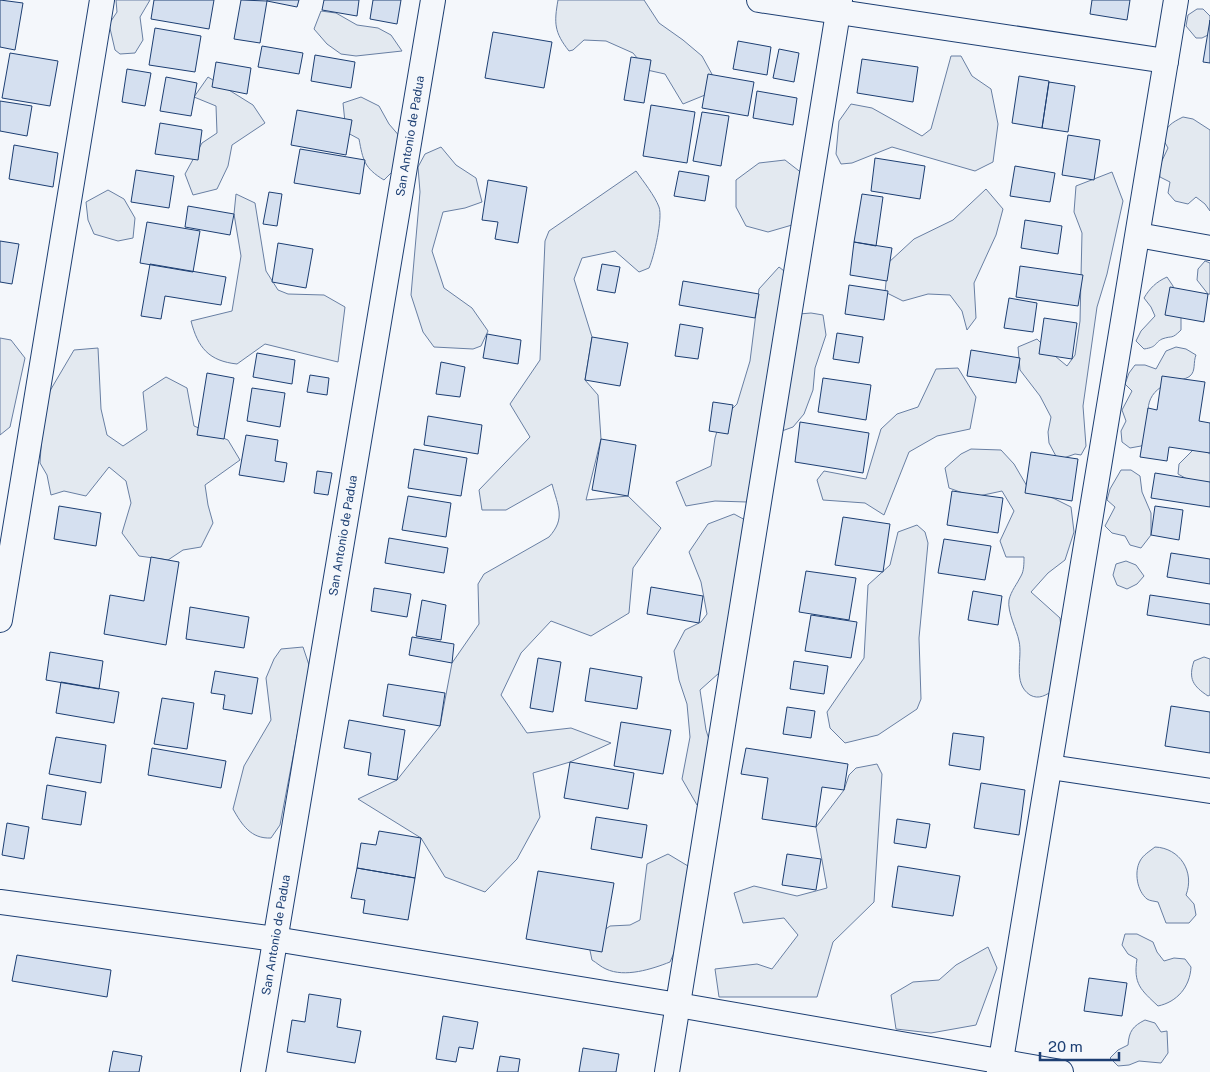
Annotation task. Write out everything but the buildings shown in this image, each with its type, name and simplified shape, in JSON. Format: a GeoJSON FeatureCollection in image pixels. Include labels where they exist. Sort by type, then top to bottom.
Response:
{"type":"FeatureCollection","features":[{"type":"Feature","properties":{"kind":"street"},"geometry":{"type":"LineString","coordinates":[[0,620],[102,0]]}},
{"type":"Feature","properties":{"kind":"street","name":"San Antonio de Padua"},"geometry":{"type":"LineString","coordinates":[[254,1072],[432,0]]}},
{"type":"Feature","properties":{"kind":"street"},"geometry":{"type":"LineString","coordinates":[[759,0],[839,6],[1166,62]]}},
{"type":"Feature","properties":{"kind":"street"},"geometry":{"type":"LineString","coordinates":[[1000,1067],[1176,0]]}},
{"type":"Feature","properties":{"kind":"street"},"geometry":{"type":"LineString","coordinates":[[667,1072],[839,6]]}},
{"type":"Feature","properties":{"kind":"street"},"geometry":{"type":"LineString","coordinates":[[1138,235],[1210,248]]}},
{"type":"Feature","properties":{"kind":"street"},"geometry":{"type":"LineString","coordinates":[[1050,767],[1210,791]]}},
{"type":"Feature","properties":{"kind":"street"},"geometry":{"type":"LineString","coordinates":[[0,902],[275,939],[678,1005],[1000,1067],[1060,1072]]}},
{"type":"Feature","properties":{"kind":"shaded area"},"geometry":{"type":"Polygon","coordinates":[[[116,0],[150,0],[140,17],[143,40],[135,53],[120,54],[115,50],[109,24],[117,12],[116,0]]]}},
{"type":"Feature","properties":{"kind":"shaded area"},"geometry":{"type":"Polygon","coordinates":[[[558,0],[644,0],[659,23],[702,56],[713,76],[705,95],[683,104],[665,74],[647,70],[633,53],[606,41],[584,40],[573,50],[569,51],[560,38],[556,27],[558,0]]]}},
{"type":"Feature","properties":{"kind":"shaded area"},"geometry":{"type":"Polygon","coordinates":[[[1197,9],[1203,9],[1210,16],[1210,34],[1202,38],[1196,38],[1186,26],[1188,15],[1197,9]]]}},
{"type":"Feature","properties":{"kind":"shaded area"},"geometry":{"type":"Polygon","coordinates":[[[321,11],[336,13],[357,25],[378,28],[391,35],[402,51],[356,56],[341,54],[327,44],[314,29],[321,11]]]}},
{"type":"Feature","properties":{"kind":"shaded area"},"geometry":{"type":"Polygon","coordinates":[[[951,56],[961,56],[972,76],[991,89],[998,124],[993,162],[975,171],[892,147],[852,163],[841,164],[836,154],[839,121],[851,104],[872,108],[922,136],[931,129],[951,56]]]}},
{"type":"Feature","properties":{"kind":"shaded area"},"geometry":{"type":"Polygon","coordinates":[[[208,77],[253,105],[265,123],[232,145],[228,166],[217,189],[193,195],[185,174],[202,143],[217,133],[216,106],[194,97],[208,77]]]}},
{"type":"Feature","properties":{"kind":"shaded area"},"geometry":{"type":"Polygon","coordinates":[[[361,97],[379,106],[389,124],[401,138],[393,171],[384,180],[368,167],[359,139],[346,132],[343,103],[361,97]]]}},
{"type":"Feature","properties":{"kind":"shaded area"},"geometry":{"type":"Polygon","coordinates":[[[1183,117],[1193,119],[1210,130],[1210,211],[1196,197],[1188,204],[1175,201],[1168,193],[1170,182],[1160,177],[1159,167],[1168,148],[1163,139],[1164,135],[1170,125],[1183,117]]]}},
{"type":"Feature","properties":{"kind":"shaded area"},"geometry":{"type":"Polygon","coordinates":[[[441,147],[456,165],[476,178],[482,202],[465,208],[443,212],[432,251],[444,288],[472,308],[488,331],[481,346],[473,349],[434,347],[423,332],[411,295],[420,192],[418,167],[425,154],[441,147]]]}},
{"type":"Feature","properties":{"kind":"shaded area"},"geometry":{"type":"Polygon","coordinates":[[[785,160],[803,174],[792,225],[768,232],[746,226],[736,207],[736,180],[759,163],[785,160]]]}},
{"type":"Feature","properties":{"kind":"shaded area"},"geometry":{"type":"Polygon","coordinates":[[[636,171],[655,198],[660,212],[657,238],[649,268],[639,272],[615,251],[582,258],[574,279],[592,337],[585,380],[598,395],[601,439],[586,500],[628,496],[661,528],[633,568],[629,613],[591,636],[551,621],[521,653],[501,695],[527,733],[571,728],[611,743],[570,762],[533,773],[540,817],[517,859],[485,892],[445,877],[421,838],[358,799],[397,780],[440,726],[452,663],[479,624],[478,584],[484,574],[549,537],[557,524],[559,512],[552,484],[506,510],[482,510],[479,490],[530,437],[510,404],[540,360],[545,241],[549,231],[636,171]]]}},
{"type":"Feature","properties":{"kind":"shaded area"},"geometry":{"type":"Polygon","coordinates":[[[1112,172],[1123,201],[1107,274],[1097,307],[1083,406],[1086,446],[1081,455],[1075,454],[1058,460],[1049,443],[1048,432],[1051,417],[1040,396],[1020,370],[1018,347],[1037,339],[1067,366],[1075,355],[1080,321],[1082,233],[1074,212],[1076,186],[1112,172]]]}},
{"type":"Feature","properties":{"kind":"shaded area"},"geometry":{"type":"Polygon","coordinates":[[[986,189],[1003,209],[996,235],[974,283],[976,318],[967,330],[962,311],[950,295],[928,294],[903,301],[885,292],[888,263],[914,239],[953,220],[986,189]]]}},
{"type":"Feature","properties":{"kind":"shaded area"},"geometry":{"type":"Polygon","coordinates":[[[108,190],[124,199],[135,218],[133,238],[118,241],[94,234],[88,220],[86,202],[108,190]]]}},
{"type":"Feature","properties":{"kind":"shaded area"},"geometry":{"type":"Polygon","coordinates":[[[236,194],[255,203],[266,271],[278,290],[288,294],[324,295],[345,307],[338,362],[265,344],[237,364],[219,360],[206,352],[201,346],[191,321],[232,311],[241,256],[234,214],[236,194]]]}},
{"type":"Feature","properties":{"kind":"shaded area"},"geometry":{"type":"Polygon","coordinates":[[[1205,261],[1210,263],[1210,294],[1197,280],[1198,269],[1205,261]]]}},
{"type":"Feature","properties":{"kind":"shaded area"},"geometry":{"type":"Polygon","coordinates":[[[779,267],[798,282],[799,314],[823,315],[826,335],[815,368],[813,390],[804,414],[793,427],[779,432],[747,502],[715,501],[686,506],[676,482],[711,466],[715,438],[720,421],[737,404],[750,361],[759,289],[779,267]]]}},
{"type":"Feature","properties":{"kind":"shaded area"},"geometry":{"type":"Polygon","coordinates":[[[1167,277],[1181,305],[1181,330],[1173,336],[1160,340],[1154,346],[1144,349],[1136,341],[1141,331],[1155,316],[1144,298],[1154,286],[1167,277]]]}},
{"type":"Feature","properties":{"kind":"shaded area"},"geometry":{"type":"Polygon","coordinates":[[[0,338],[11,340],[25,358],[10,427],[0,435],[0,338]]]}},
{"type":"Feature","properties":{"kind":"shaded area"},"geometry":{"type":"Polygon","coordinates":[[[1176,347],[1186,349],[1196,355],[1193,372],[1188,377],[1171,382],[1155,392],[1148,406],[1150,439],[1141,446],[1130,448],[1122,442],[1121,431],[1126,421],[1122,410],[1132,391],[1125,384],[1129,373],[1135,365],[1145,365],[1156,369],[1166,351],[1176,347]]]}},
{"type":"Feature","properties":{"kind":"shaded area"},"geometry":{"type":"Polygon","coordinates":[[[98,348],[101,409],[107,435],[123,446],[147,430],[143,392],[166,377],[187,388],[194,426],[228,440],[240,460],[205,485],[213,523],[201,547],[183,550],[168,560],[139,556],[122,533],[131,503],[126,481],[109,467],[86,496],[64,491],[51,495],[47,475],[40,463],[44,401],[74,350],[98,348]]]}},
{"type":"Feature","properties":{"kind":"shaded area"},"geometry":{"type":"Polygon","coordinates":[[[958,368],[976,397],[970,429],[937,436],[909,452],[884,515],[865,503],[823,500],[817,480],[824,471],[866,479],[881,429],[897,414],[918,407],[936,369],[958,368]]]}},
{"type":"Feature","properties":{"kind":"shaded area"},"geometry":{"type":"Polygon","coordinates":[[[971,449],[1001,450],[1014,464],[1031,493],[1053,498],[1071,507],[1074,532],[1065,560],[1048,573],[1031,592],[1060,618],[1063,646],[1054,690],[1042,696],[1030,695],[1021,684],[1019,641],[1009,605],[1011,594],[1024,567],[1024,557],[1006,557],[1000,541],[1014,511],[1002,491],[974,497],[949,488],[945,468],[961,454],[971,449]]]}},
{"type":"Feature","properties":{"kind":"shaded area"},"geometry":{"type":"Polygon","coordinates":[[[1194,449],[1204,450],[1210,454],[1210,485],[1187,479],[1178,474],[1179,464],[1194,449]]]}},
{"type":"Feature","properties":{"kind":"shaded area"},"geometry":{"type":"Polygon","coordinates":[[[1121,470],[1131,470],[1140,476],[1142,492],[1151,513],[1151,535],[1141,548],[1130,545],[1125,536],[1112,533],[1105,526],[1115,507],[1107,500],[1110,489],[1121,470]]]}},
{"type":"Feature","properties":{"kind":"shaded area"},"geometry":{"type":"Polygon","coordinates":[[[734,514],[747,521],[728,636],[719,673],[700,690],[706,730],[718,768],[706,805],[697,805],[682,779],[690,737],[687,704],[679,680],[674,651],[685,630],[701,622],[707,614],[701,582],[689,552],[708,524],[734,514]]]}},
{"type":"Feature","properties":{"kind":"shaded area"},"geometry":{"type":"Polygon","coordinates":[[[917,525],[925,532],[928,543],[919,638],[921,699],[917,709],[878,735],[845,743],[830,728],[827,712],[864,658],[868,585],[890,565],[898,532],[917,525]]]}},
{"type":"Feature","properties":{"kind":"shaded area"},"geometry":{"type":"Polygon","coordinates":[[[1126,561],[1136,565],[1144,576],[1137,584],[1127,589],[1117,585],[1113,575],[1116,564],[1126,561]]]}},
{"type":"Feature","properties":{"kind":"shaded area"},"geometry":{"type":"Polygon","coordinates":[[[303,647],[310,668],[280,825],[271,838],[264,838],[248,830],[233,809],[244,766],[271,720],[266,678],[274,659],[281,649],[303,647]]]}},
{"type":"Feature","properties":{"kind":"shaded area"},"geometry":{"type":"Polygon","coordinates":[[[1204,657],[1210,659],[1210,695],[1208,696],[1195,685],[1192,677],[1194,661],[1204,657]]]}},
{"type":"Feature","properties":{"kind":"shaded area"},"geometry":{"type":"Polygon","coordinates":[[[877,764],[882,774],[874,902],[833,942],[817,997],[719,997],[715,969],[757,964],[772,969],[798,935],[784,918],[743,923],[734,893],[754,886],[797,896],[827,888],[816,827],[844,790],[849,775],[856,768],[877,764]]]}},
{"type":"Feature","properties":{"kind":"shaded area"},"geometry":{"type":"Polygon","coordinates":[[[1155,847],[1164,848],[1172,852],[1187,870],[1188,886],[1186,895],[1194,904],[1196,915],[1189,923],[1166,923],[1158,902],[1147,899],[1141,891],[1137,876],[1138,865],[1143,857],[1155,847]]]}},
{"type":"Feature","properties":{"kind":"shaded area"},"geometry":{"type":"Polygon","coordinates":[[[668,854],[688,866],[689,918],[670,962],[647,970],[630,973],[613,972],[602,967],[592,960],[588,941],[610,926],[630,925],[640,920],[647,864],[668,854]]]}},
{"type":"Feature","properties":{"kind":"shaded area"},"geometry":{"type":"Polygon","coordinates":[[[1125,934],[1137,934],[1153,942],[1157,952],[1164,961],[1174,958],[1185,959],[1191,967],[1190,974],[1185,987],[1177,997],[1158,1006],[1143,991],[1137,981],[1137,959],[1128,954],[1122,945],[1125,934]]]}},
{"type":"Feature","properties":{"kind":"shaded area"},"geometry":{"type":"Polygon","coordinates":[[[988,947],[997,968],[976,1025],[931,1033],[896,1029],[891,995],[913,982],[939,980],[956,965],[988,947]]]}},
{"type":"Feature","properties":{"kind":"shaded area"},"geometry":{"type":"Polygon","coordinates":[[[1145,1020],[1155,1023],[1161,1032],[1167,1031],[1168,1053],[1161,1063],[1139,1061],[1129,1065],[1118,1066],[1110,1058],[1118,1050],[1128,1045],[1132,1030],[1137,1024],[1145,1020]]]}}]}
